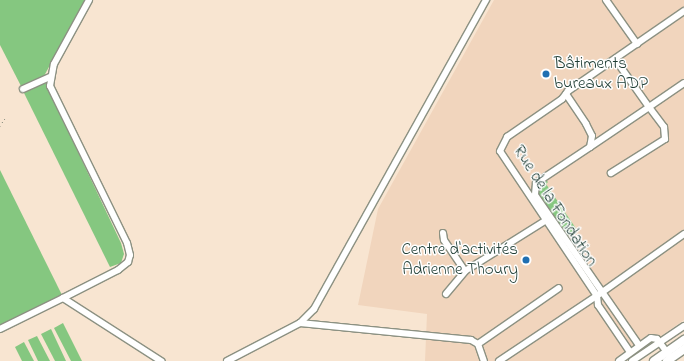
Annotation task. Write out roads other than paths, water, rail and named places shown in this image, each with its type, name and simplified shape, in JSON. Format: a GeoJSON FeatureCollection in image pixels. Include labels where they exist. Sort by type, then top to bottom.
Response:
{"type":"FeatureCollection","features":[{"type":"Feature","properties":{"kind":"main road"},"geometry":{"type":"LineString","coordinates":[[670,358],[684,340]]}},
{"type":"Feature","properties":{"kind":"main road"},"geometry":{"type":"LineString","coordinates":[[654,361],[670,358],[684,349]]}},
{"type":"Feature","properties":{"kind":"street"},"geometry":{"type":"LineString","coordinates":[[0,329],[122,267],[130,255],[127,243],[53,95],[50,78],[54,64],[90,0]]}},
{"type":"Feature","properties":{"kind":"street"},"geometry":{"type":"LineString","coordinates":[[227,361],[300,323],[314,309],[486,0]]}},
{"type":"Feature","properties":{"kind":"street"},"geometry":{"type":"LineString","coordinates":[[606,0],[637,44]]}},
{"type":"Feature","properties":{"kind":"street","name":"Rue de la Fondation"},"geometry":{"type":"LineString","coordinates":[[639,345],[599,295],[548,219],[501,155],[501,144],[506,137],[684,11]]}},
{"type":"Feature","properties":{"kind":"street"},"geometry":{"type":"LineString","coordinates":[[611,173],[665,139],[664,127],[615,59]]}},
{"type":"Feature","properties":{"kind":"street"},"geometry":{"type":"LineString","coordinates":[[22,89],[50,78]]}},
{"type":"Feature","properties":{"kind":"street","name":"Rue de la Fondation"},"geometry":{"type":"LineString","coordinates":[[548,219],[535,196],[536,183],[684,83]]}},
{"type":"Feature","properties":{"kind":"street"},"geometry":{"type":"LineString","coordinates":[[566,94],[586,124],[592,136],[590,147]]}},
{"type":"Feature","properties":{"kind":"street"},"geometry":{"type":"LineString","coordinates":[[519,181],[527,185],[536,183]]}},
{"type":"Feature","properties":{"kind":"street"},"geometry":{"type":"LineString","coordinates":[[446,294],[465,271],[548,219]]}},
{"type":"Feature","properties":{"kind":"street"},"geometry":{"type":"LineString","coordinates":[[443,233],[444,240],[465,271]]}},
{"type":"Feature","properties":{"kind":"street"},"geometry":{"type":"LineString","coordinates":[[499,361],[599,295],[684,234]]}},
{"type":"Feature","properties":{"kind":"street"},"geometry":{"type":"LineString","coordinates":[[478,344],[559,288]]}},
{"type":"Feature","properties":{"kind":"street","name":"Rue de la Fondation"},"geometry":{"type":"LineString","coordinates":[[599,295],[598,305],[630,352]]}},
{"type":"Feature","properties":{"kind":"street"},"geometry":{"type":"LineString","coordinates":[[63,298],[161,361]]}},
{"type":"Feature","properties":{"kind":"street"},"geometry":{"type":"LineString","coordinates":[[300,323],[471,340],[478,344],[484,361]]}},
{"type":"Feature","properties":{"kind":"street"},"geometry":{"type":"LineString","coordinates":[[632,361],[684,326]]}},
{"type":"Feature","properties":{"kind":"street"},"geometry":{"type":"LineString","coordinates":[[619,361],[639,345],[651,338],[660,342],[670,358]]}},
{"type":"Feature","properties":{"kind":"place","name":"Bâtiments bureaux ADP"},"geometry":{"type":"Point","coordinates":[546,74]}},
{"type":"Feature","properties":{"kind":"place","name":"Centre d'activités Adrienne Thoury"},"geometry":{"type":"Point","coordinates":[526,260]}}]}
